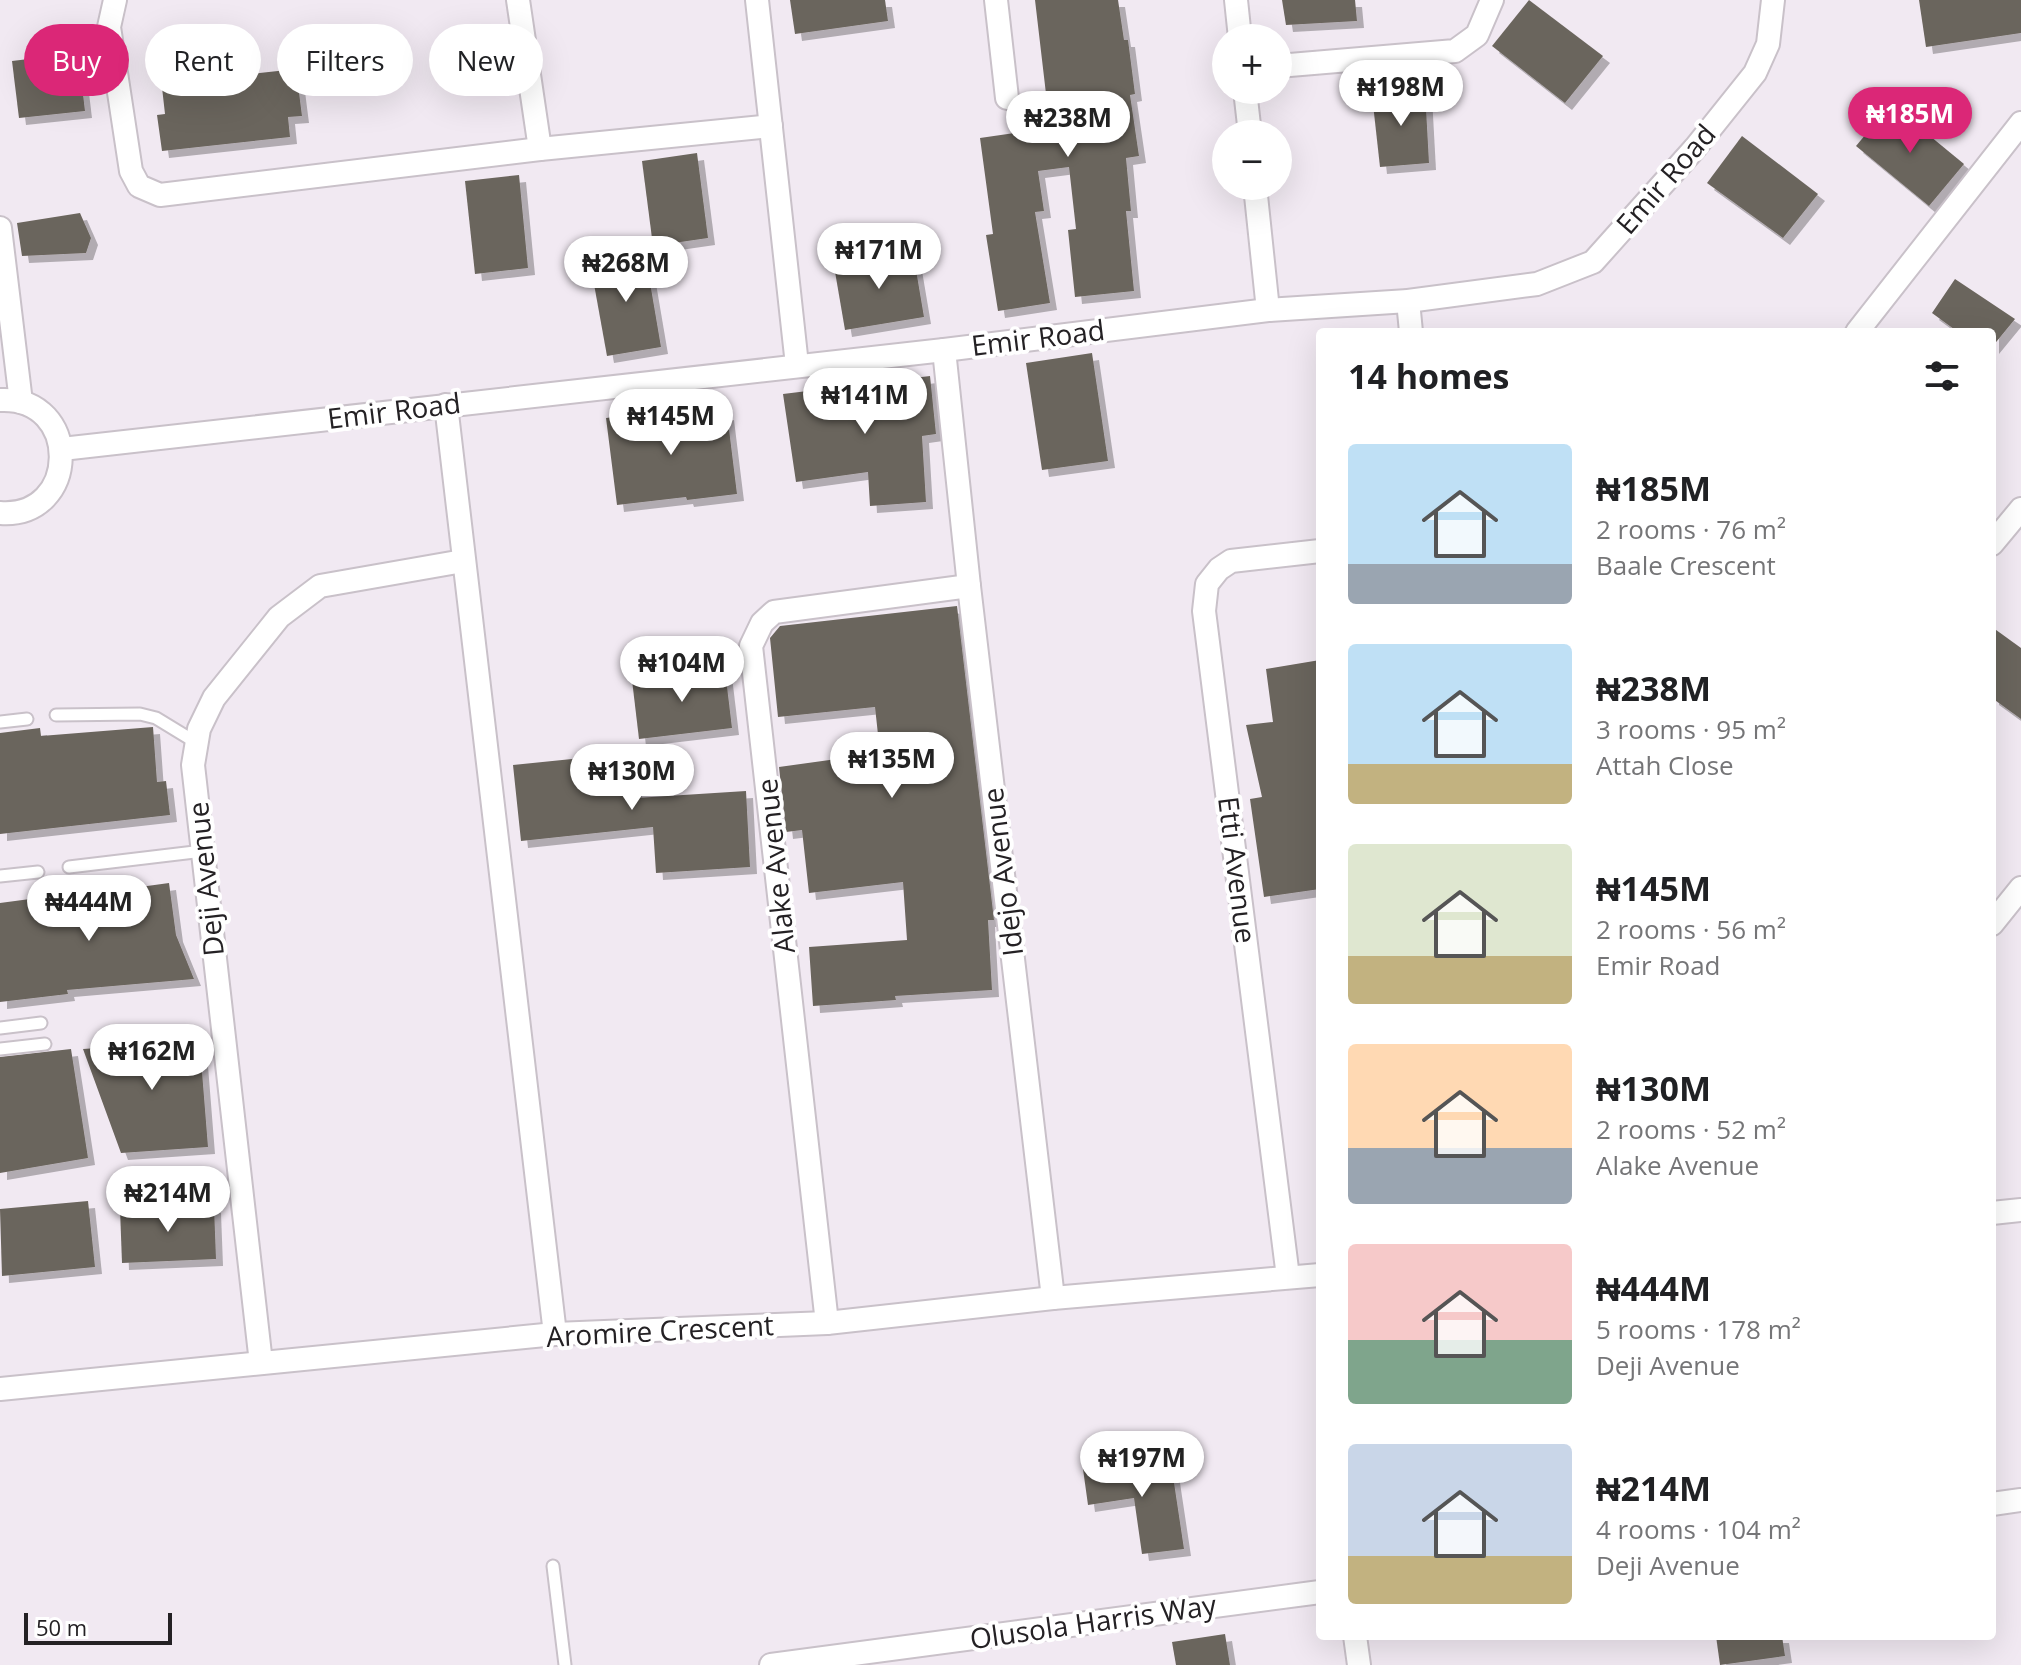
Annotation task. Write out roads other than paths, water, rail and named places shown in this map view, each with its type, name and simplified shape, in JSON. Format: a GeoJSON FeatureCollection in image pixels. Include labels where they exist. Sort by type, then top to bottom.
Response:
{"type":"FeatureCollection","features":[{"type":"Feature","properties":{"kind":"street"},"geometry":{"type":"LineString","coordinates":[[115,0],[109,27],[131,171],[139,186],[160,195],[540,149],[771,126]]}},
{"type":"Feature","properties":{"kind":"street"},"geometry":{"type":"LineString","coordinates":[[518,0],[540,149]]}},
{"type":"Feature","properties":{"kind":"street"},"geometry":{"type":"LineString","coordinates":[[757,0],[797,365]]}},
{"type":"Feature","properties":{"kind":"street"},"geometry":{"type":"LineString","coordinates":[[996,0],[1007,98]]}},
{"type":"Feature","properties":{"kind":"street"},"geometry":{"type":"LineString","coordinates":[[1236,0],[1239,24]]}},
{"type":"Feature","properties":{"kind":"street"},"geometry":{"type":"LineString","coordinates":[[1292,65],[1455,51],[1477,35],[1492,0]]}},
{"type":"Feature","properties":{"kind":"street","name":"Emir Road"},"geometry":{"type":"LineString","coordinates":[[62,449],[944,350],[1268,310],[1408,301],[1537,284],[1593,262],[1695,148],[1755,73],[1768,44],[1773,0]]}},
{"type":"Feature","properties":{"kind":"street"},"geometry":{"type":"LineString","coordinates":[[1860,328],[2021,123]]}},
{"type":"Feature","properties":{"kind":"street"},"geometry":{"type":"LineString","coordinates":[[1256,200],[1268,310]]}},
{"type":"Feature","properties":{"kind":"street"},"geometry":{"type":"LineString","coordinates":[[0,228],[10,401],[36,409],[48,419],[62,449],[58,476],[43,499],[28,509],[11,514],[0,513]]}},
{"type":"Feature","properties":{"kind":"street"},"geometry":{"type":"LineString","coordinates":[[1408,301],[1411,328]]}},
{"type":"Feature","properties":{"kind":"street","name":"Idejo Avenue"},"geometry":{"type":"LineString","coordinates":[[944,350],[1053,1298]]}},
{"type":"Feature","properties":{"kind":"street"},"geometry":{"type":"LineString","coordinates":[[446,405],[555,1334]]}},
{"type":"Feature","properties":{"kind":"street"},"geometry":{"type":"LineString","coordinates":[[1996,539],[2021,509]]}},
{"type":"Feature","properties":{"kind":"street","name":"Etti Avenue"},"geometry":{"type":"LineString","coordinates":[[1288,1277],[1204,611],[1207,584],[1219,569],[1231,561],[1316,551]]}},
{"type":"Feature","properties":{"kind":"street","name":"Deji Avenue"},"geometry":{"type":"LineString","coordinates":[[261,1363],[193,765],[199,729],[214,698],[246,655],[279,617],[320,586],[463,561]]}},
{"type":"Feature","properties":{"kind":"street","name":"Alake Avenue"},"geometry":{"type":"LineString","coordinates":[[827,1323],[751,646],[762,623],[774,612],[969,586]]}},
{"type":"Feature","properties":{"kind":"street"},"geometry":{"type":"LineString","coordinates":[[1996,919],[2021,888]]}},
{"type":"Feature","properties":{"kind":"street"},"geometry":{"type":"LineString","coordinates":[[1996,1213],[2021,1210]]}},
{"type":"Feature","properties":{"kind":"street","name":"Aromire Crescent"},"geometry":{"type":"LineString","coordinates":[[0,1389],[555,1334],[827,1323],[1053,1298],[1316,1275]]}},
{"type":"Feature","properties":{"kind":"street"},"geometry":{"type":"LineString","coordinates":[[1996,1503],[2021,1500]]}},
{"type":"Feature","properties":{"kind":"street","name":"Olusola Harris Way"},"geometry":{"type":"LineString","coordinates":[[771,1665],[1316,1593]]}},
{"type":"Feature","properties":{"kind":"street"},"geometry":{"type":"LineString","coordinates":[[1356,1640],[1359,1665]]}},
{"type":"Feature","properties":{"kind":"lane"},"geometry":{"type":"LineString","coordinates":[[56,715],[140,714],[156,718],[197,743]]}},
{"type":"Feature","properties":{"kind":"lane"},"geometry":{"type":"LineString","coordinates":[[0,722],[27,719]]}},
{"type":"Feature","properties":{"kind":"lane"},"geometry":{"type":"LineString","coordinates":[[69,867],[203,851]]}},
{"type":"Feature","properties":{"kind":"lane"},"geometry":{"type":"LineString","coordinates":[[0,876],[38,872]]}},
{"type":"Feature","properties":{"kind":"lane"},"geometry":{"type":"LineString","coordinates":[[0,1028],[41,1023]]}},
{"type":"Feature","properties":{"kind":"lane"},"geometry":{"type":"LineString","coordinates":[[0,1049],[45,1044]]}},
{"type":"Feature","properties":{"kind":"lane"},"geometry":{"type":"LineString","coordinates":[[553,1566],[565,1665]]}}]}
